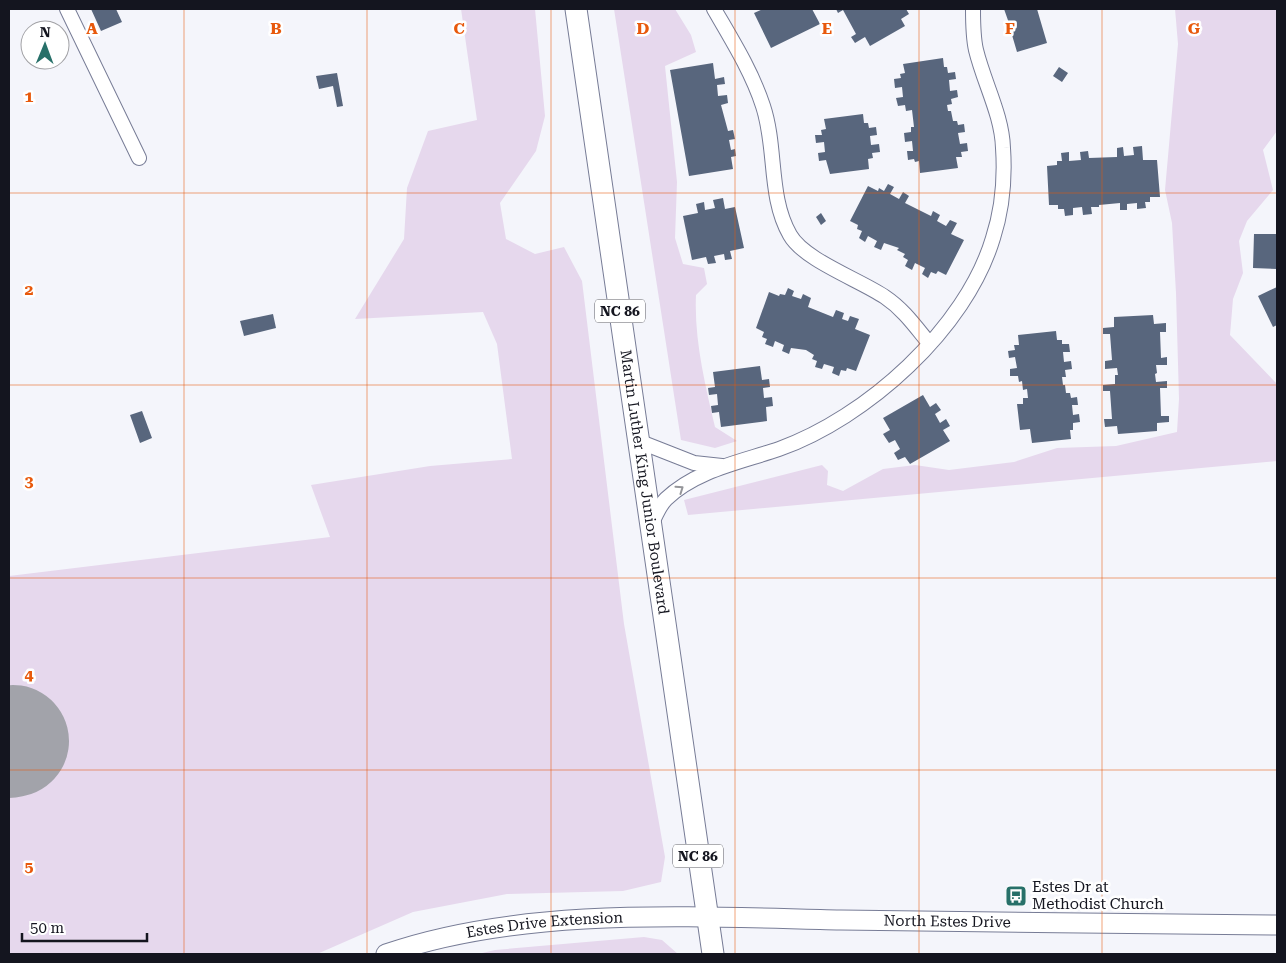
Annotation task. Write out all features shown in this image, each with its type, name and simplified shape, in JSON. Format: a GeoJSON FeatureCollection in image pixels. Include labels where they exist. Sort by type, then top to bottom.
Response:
{"type":"FeatureCollection","features":[{"type":"Feature","properties":{"kind":"main road","name":"Martin Luther King Junior Boulevard"},"geometry":{"type":"LineString","coordinates":[[576,9],[713,954]]}},
{"type":"Feature","properties":{"kind":"main road","name":"North Estes Drive"},"geometry":{"type":"LineString","coordinates":[[707,918],[1277,925]]}},
{"type":"Feature","properties":{"kind":"main road","name":"Estes Drive Extension"},"geometry":{"type":"LineString","coordinates":[[386,954],[454,936],[541,923],[602,919],[707,918]]}},
{"type":"Feature","properties":{"kind":"street"},"geometry":{"type":"LineString","coordinates":[[67,9],[139,158]]}},
{"type":"Feature","properties":{"kind":"street"},"geometry":{"type":"LineString","coordinates":[[714,9],[752,79],[763,106],[771,139],[781,216],[791,238],[815,258],[869,288],[898,307],[929,343]]}},
{"type":"Feature","properties":{"kind":"street"},"geometry":{"type":"LineString","coordinates":[[651,526],[664,501],[676,492],[723,466],[790,445],[842,418],[906,371],[957,310],[978,274],[993,239],[1001,197],[1003,148],[999,122],[976,50],[973,9]]}},
{"type":"Feature","properties":{"kind":"street"},"geometry":{"type":"LineString","coordinates":[[638,441],[694,463],[723,466]]}},
{"type":"Feature","properties":{"kind":"shaded area"},"geometry":{"type":"Polygon","coordinates":[[[461,9],[535,9],[545,116],[536,151],[500,203],[506,239],[535,254],[564,247],[582,281],[624,624],[665,857],[661,882],[623,891],[507,894],[413,912],[317,954],[9,954],[9,576],[330,537],[311,485],[430,466],[512,459],[497,344],[483,312],[355,319],[404,239],[407,188],[428,131],[477,120],[461,9]]]}},
{"type":"Feature","properties":{"kind":"shaded area"},"geometry":{"type":"Polygon","coordinates":[[[614,9],[675,9],[691,35],[696,52],[665,66],[677,182],[675,238],[683,264],[704,268],[707,284],[696,295],[696,312],[698,345],[704,378],[715,427],[737,441],[715,448],[681,440],[614,9]]]}},
{"type":"Feature","properties":{"kind":"shaded area"},"geometry":{"type":"Polygon","coordinates":[[[1175,9],[1277,9],[1277,131],[1263,150],[1273,190],[1247,221],[1239,241],[1243,273],[1233,299],[1230,335],[1277,384],[1277,461],[688,515],[684,500],[822,465],[828,471],[827,485],[843,491],[883,469],[915,465],[949,470],[1014,462],[1057,448],[1116,446],[1177,432],[1179,399],[1176,293],[1172,223],[1165,190],[1178,44],[1175,9]]]}},
{"type":"Feature","properties":{"kind":"shaded area"},"geometry":{"type":"Polygon","coordinates":[[[644,937],[662,940],[678,954],[478,954],[495,950],[644,937]]]}},
{"type":"Feature","properties":{"kind":"building"},"geometry":{"type":"Polygon","coordinates":[[[91,9],[116,9],[122,22],[101,31],[91,9]]]}},
{"type":"Feature","properties":{"kind":"building"},"geometry":{"type":"Polygon","coordinates":[[[763,9],[812,9],[820,24],[771,48],[754,13],[763,9]]]}},
{"type":"Feature","properties":{"kind":"building"},"geometry":{"type":"Polygon","coordinates":[[[836,9],[906,9],[909,14],[901,19],[905,26],[870,46],[865,37],[855,43],[851,37],[856,34],[843,10],[838,13],[836,9]]]}},
{"type":"Feature","properties":{"kind":"building"},"geometry":{"type":"Polygon","coordinates":[[[1004,9],[1037,9],[1047,43],[1017,52],[1012,35],[1009,36],[1007,27],[1010,26],[1004,9]]]}},
{"type":"Feature","properties":{"kind":"building"},"geometry":{"type":"Polygon","coordinates":[[[943,58],[944,67],[947,67],[948,73],[955,72],[956,79],[949,80],[950,91],[957,90],[958,97],[951,99],[952,104],[947,105],[948,111],[951,111],[953,121],[957,121],[958,125],[964,124],[965,132],[958,133],[960,144],[967,143],[968,151],[961,152],[962,157],[956,157],[958,168],[920,173],[919,161],[915,162],[914,159],[908,160],[907,151],[913,151],[912,141],[905,142],[904,133],[911,132],[911,127],[914,127],[912,110],[906,111],[905,105],[898,106],[896,98],[903,97],[902,87],[895,88],[894,79],[901,78],[900,74],[905,73],[903,64],[943,58]]]}},
{"type":"Feature","properties":{"kind":"building"},"geometry":{"type":"Polygon","coordinates":[[[713,63],[715,79],[724,77],[725,84],[717,85],[718,96],[727,95],[728,103],[721,105],[728,131],[733,130],[735,139],[729,140],[731,150],[735,149],[736,156],[731,157],[733,169],[689,176],[670,70],[713,63]]]}},
{"type":"Feature","properties":{"kind":"building"},"geometry":{"type":"Polygon","coordinates":[[[1059,67],[1068,73],[1062,82],[1053,76],[1059,67]]]}},
{"type":"Feature","properties":{"kind":"building"},"geometry":{"type":"Polygon","coordinates":[[[337,73],[343,106],[337,107],[333,86],[319,89],[316,76],[337,73]]]}},
{"type":"Feature","properties":{"kind":"building"},"geometry":{"type":"Polygon","coordinates":[[[863,114],[864,123],[868,123],[869,128],[876,127],[877,135],[870,136],[871,145],[879,144],[880,152],[872,153],[873,158],[868,159],[869,169],[830,174],[826,160],[819,161],[818,153],[825,152],[824,142],[816,143],[815,135],[822,135],[821,130],[826,129],[824,119],[863,114]]]}},
{"type":"Feature","properties":{"kind":"building"},"geometry":{"type":"Polygon","coordinates":[[[1142,146],[1143,160],[1157,160],[1160,197],[1150,197],[1150,202],[1145,202],[1146,208],[1137,209],[1137,203],[1127,204],[1127,210],[1120,210],[1120,203],[1099,205],[1099,207],[1091,207],[1092,214],[1083,215],[1082,207],[1073,208],[1073,215],[1065,216],[1064,209],[1058,209],[1058,205],[1049,205],[1047,166],[1057,165],[1057,161],[1062,161],[1061,153],[1069,152],[1069,161],[1081,160],[1080,152],[1088,151],[1089,158],[1117,157],[1117,148],[1123,147],[1124,156],[1134,155],[1133,147],[1142,146]]]}},
{"type":"Feature","properties":{"kind":"building"},"geometry":{"type":"Polygon","coordinates":[[[888,184],[894,187],[890,194],[899,199],[903,192],[909,196],[905,203],[931,216],[933,211],[940,215],[937,221],[946,226],[950,220],[957,223],[951,234],[964,240],[946,275],[938,271],[936,274],[931,272],[928,278],[922,274],[925,268],[915,263],[912,270],[905,266],[908,260],[903,257],[905,254],[897,250],[899,248],[884,243],[881,250],[874,247],[877,241],[868,236],[865,242],[859,238],[862,231],[857,229],[858,225],[850,221],[868,186],[878,191],[879,188],[884,191],[888,184]]]}},
{"type":"Feature","properties":{"kind":"building"},"geometry":{"type":"Polygon","coordinates":[[[723,198],[725,209],[735,207],[744,248],[730,251],[732,259],[725,260],[724,254],[714,256],[716,263],[708,264],[706,257],[692,260],[683,216],[698,213],[696,204],[704,202],[705,210],[715,208],[713,200],[723,198]]]}},
{"type":"Feature","properties":{"kind":"building"},"geometry":{"type":"Polygon","coordinates":[[[821,213],[826,221],[821,225],[816,217],[821,213]]]}},
{"type":"Feature","properties":{"kind":"building"},"geometry":{"type":"Polygon","coordinates":[[[1254,234],[1277,234],[1277,269],[1253,268],[1254,234]]]}},
{"type":"Feature","properties":{"kind":"building"},"geometry":{"type":"Polygon","coordinates":[[[1277,287],[1277,325],[1273,327],[1258,296],[1277,287]]]}},
{"type":"Feature","properties":{"kind":"building"},"geometry":{"type":"Polygon","coordinates":[[[788,288],[794,291],[792,296],[801,299],[803,294],[811,298],[808,307],[833,317],[836,310],[844,313],[842,319],[848,321],[850,316],[859,319],[855,329],[870,335],[856,371],[847,368],[846,371],[841,370],[839,376],[832,373],[834,367],[824,364],[822,369],[815,367],[817,361],[812,359],[814,355],[806,350],[791,348],[789,354],[782,351],[784,345],[775,341],[773,347],[765,344],[767,339],[762,337],[764,332],[756,328],[769,292],[779,296],[780,294],[785,295],[788,288]]]}},
{"type":"Feature","properties":{"kind":"building"},"geometry":{"type":"Polygon","coordinates":[[[273,314],[276,328],[244,336],[240,321],[273,314]]]}},
{"type":"Feature","properties":{"kind":"building"},"geometry":{"type":"Polygon","coordinates":[[[1153,315],[1154,324],[1166,323],[1166,332],[1160,332],[1161,358],[1167,357],[1167,365],[1156,365],[1157,373],[1155,374],[1156,382],[1167,381],[1167,388],[1160,388],[1161,416],[1169,416],[1169,422],[1157,423],[1157,431],[1118,434],[1117,426],[1105,427],[1104,419],[1112,419],[1110,391],[1103,391],[1103,385],[1115,384],[1115,375],[1118,375],[1117,368],[1105,369],[1105,361],[1112,360],[1110,334],[1103,334],[1103,328],[1114,327],[1114,317],[1153,315]]]}},
{"type":"Feature","properties":{"kind":"building"},"geometry":{"type":"Polygon","coordinates":[[[1056,331],[1057,340],[1062,340],[1062,344],[1069,344],[1070,352],[1063,352],[1064,362],[1071,361],[1072,369],[1065,370],[1066,377],[1062,377],[1063,385],[1065,385],[1066,393],[1070,393],[1071,398],[1077,397],[1078,405],[1072,405],[1073,415],[1079,414],[1080,422],[1073,423],[1073,430],[1070,430],[1071,439],[1032,443],[1030,429],[1020,430],[1017,404],[1023,404],[1023,398],[1028,398],[1027,389],[1023,390],[1022,381],[1019,382],[1018,376],[1010,376],[1010,369],[1017,368],[1015,357],[1009,358],[1008,351],[1015,350],[1014,345],[1019,345],[1018,335],[1056,331]]]}},
{"type":"Feature","properties":{"kind":"building"},"geometry":{"type":"Polygon","coordinates":[[[760,366],[762,380],[769,379],[770,387],[763,388],[764,398],[772,397],[773,406],[766,407],[767,421],[721,427],[719,412],[712,413],[711,406],[718,405],[717,394],[709,395],[708,388],[715,387],[713,372],[760,366]]]}},
{"type":"Feature","properties":{"kind":"building"},"geometry":{"type":"Polygon","coordinates":[[[923,395],[930,407],[936,403],[941,410],[935,414],[940,423],[946,419],[950,426],[943,430],[950,441],[910,464],[905,457],[898,460],[894,453],[900,449],[895,440],[889,443],[883,434],[890,430],[883,418],[923,395]]]}},
{"type":"Feature","properties":{"kind":"building"},"geometry":{"type":"Polygon","coordinates":[[[142,411],[152,438],[140,443],[130,415],[142,411]]]}},
{"type":"Feature","properties":{"kind":"runway"},"geometry":{"type":"LineString","coordinates":[[9,742],[13,741]]}},
{"type":"Feature","properties":{"kind":"place","name":"Estes Dr at Methodist Church"},"geometry":{"type":"Point","coordinates":[1016,896]}}]}
